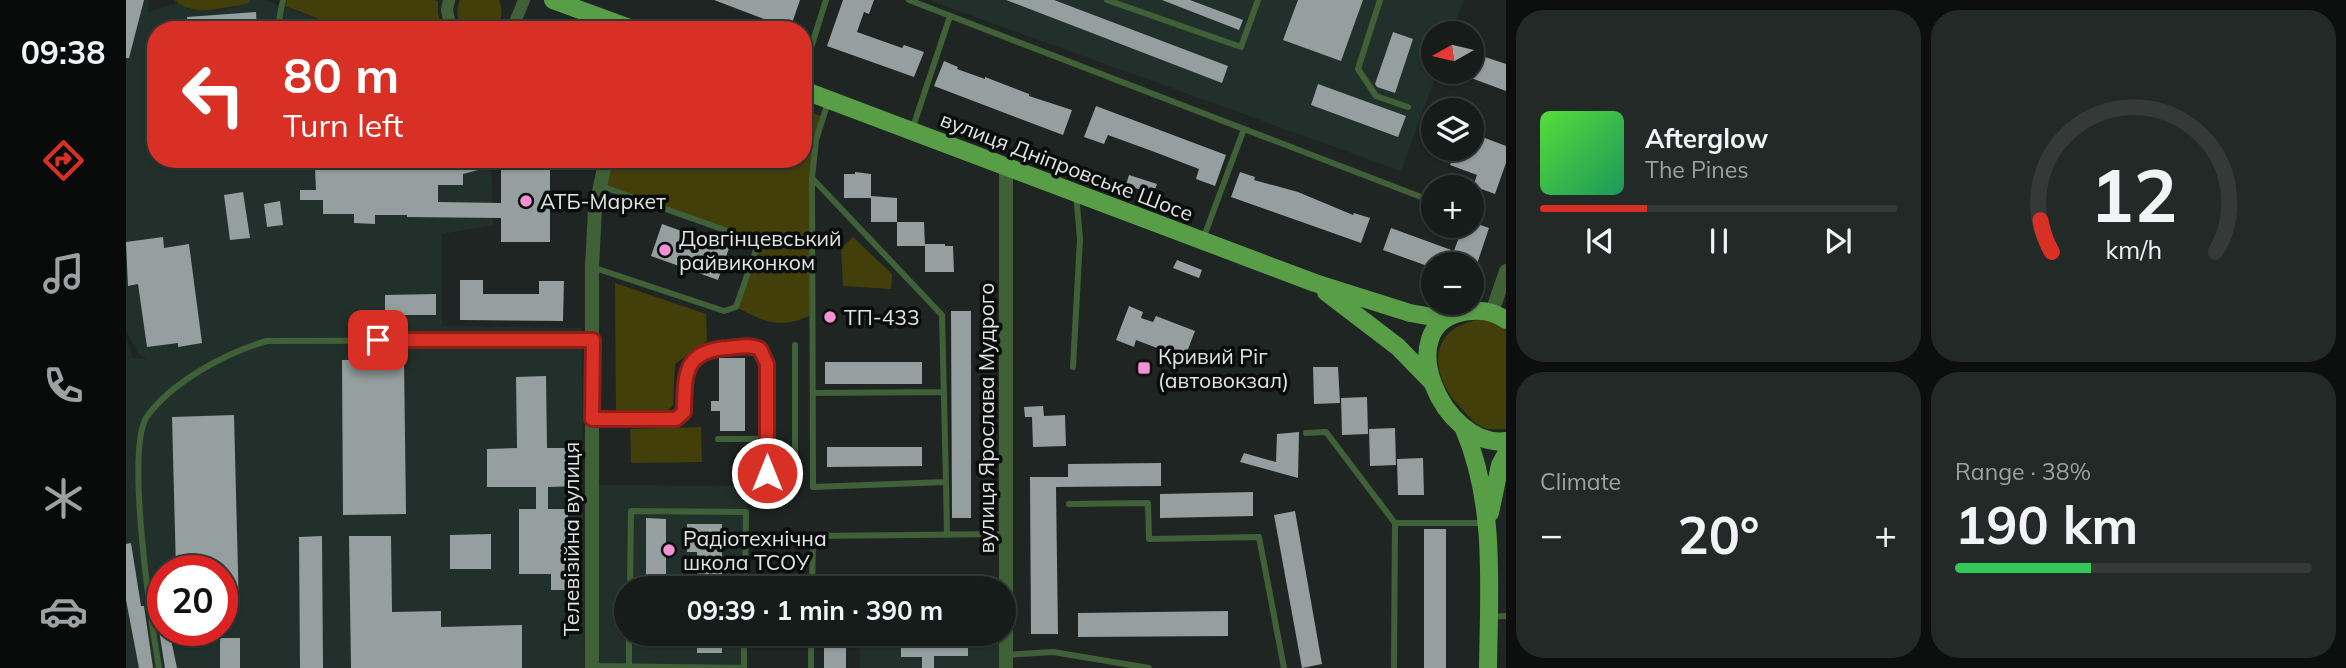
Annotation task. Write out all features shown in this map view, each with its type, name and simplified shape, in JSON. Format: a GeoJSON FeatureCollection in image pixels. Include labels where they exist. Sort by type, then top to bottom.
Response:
{"type":"FeatureCollection","features":[{"type":"Feature","properties":{"kind":"main road"},"geometry":{"type":"LineString","coordinates":[[553,0],[610,21]]}},
{"type":"Feature","properties":{"kind":"main road","name":"вулиця Дніпровське Шосе"},"geometry":{"type":"LineString","coordinates":[[812,93],[1315,283]]}},
{"type":"Feature","properties":{"kind":"main road"},"geometry":{"type":"LineString","coordinates":[[1315,283],[1410,313],[1444,320]]}},
{"type":"Feature","properties":{"kind":"main road"},"geometry":{"type":"LineString","coordinates":[[1315,283],[1398,347],[1431,380],[1451,415],[1464,429],[1484,439],[1506,441]]}},
{"type":"Feature","properties":{"kind":"main road"},"geometry":{"type":"LineString","coordinates":[[1431,380],[1428,349],[1437,328],[1444,320],[1461,313],[1482,310],[1499,316]]}},
{"type":"Feature","properties":{"kind":"main road"},"geometry":{"type":"LineString","coordinates":[[1464,429],[1479,470],[1488,523],[1497,616],[1488,668]]}},
{"type":"Feature","properties":{"kind":"main road"},"geometry":{"type":"LineString","coordinates":[[1488,523],[1500,465],[1506,454]]}},
{"type":"Feature","properties":{"kind":"street"},"geometry":{"type":"LineString","coordinates":[[449,0],[449,21]]}},
{"type":"Feature","properties":{"kind":"street"},"geometry":{"type":"LineString","coordinates":[[516,21],[524,0]]}},
{"type":"Feature","properties":{"kind":"street","name":"Телевізійна вулиця"},"geometry":{"type":"LineString","coordinates":[[592,667],[592,267],[595,209],[604,168]]}},
{"type":"Feature","properties":{"kind":"street","name":"вулиця Ярослава Мудрого"},"geometry":{"type":"LineString","coordinates":[[1006,168],[1006,661]]}},
{"type":"Feature","properties":{"kind":"street"},"geometry":{"type":"LineString","coordinates":[[1499,316],[1506,271]]}},
{"type":"Feature","properties":{"kind":"lane"},"geometry":{"type":"LineString","coordinates":[[279,21],[283,0]]}},
{"type":"Feature","properties":{"kind":"lane"},"geometry":{"type":"LineString","coordinates":[[812,44],[826,0]]}},
{"type":"Feature","properties":{"kind":"lane"},"geometry":{"type":"LineString","coordinates":[[909,0],[1421,197]]}},
{"type":"Feature","properties":{"kind":"lane"},"geometry":{"type":"LineString","coordinates":[[1107,0],[1241,47],[1258,0]]}},
{"type":"Feature","properties":{"kind":"lane"},"geometry":{"type":"LineString","coordinates":[[1380,0],[1358,69],[1376,96],[1408,107]]}},
{"type":"Feature","properties":{"kind":"lane"},"geometry":{"type":"LineString","coordinates":[[911,131],[950,16]]}},
{"type":"Feature","properties":{"kind":"lane"},"geometry":{"type":"LineString","coordinates":[[829,100],[816,140],[812,178],[813,488],[946,482]]}},
{"type":"Feature","properties":{"kind":"lane"},"geometry":{"type":"LineString","coordinates":[[1202,241],[1244,129]]}},
{"type":"Feature","properties":{"kind":"lane"},"geometry":{"type":"LineString","coordinates":[[812,178],[942,315],[947,535]]}},
{"type":"Feature","properties":{"kind":"lane"},"geometry":{"type":"LineString","coordinates":[[592,267],[731,310],[736,307],[755,250],[750,239],[599,185]]}},
{"type":"Feature","properties":{"kind":"lane"},"geometry":{"type":"LineString","coordinates":[[1073,367],[1080,239],[1076,194]]}},
{"type":"Feature","properties":{"kind":"lane"},"geometry":{"type":"LineString","coordinates":[[159,668],[147,599],[136,482],[138,444],[145,419],[173,391],[207,366],[243,348],[267,341],[593,340]]}},
{"type":"Feature","properties":{"kind":"lane"},"geometry":{"type":"LineString","coordinates":[[592,419],[676,419],[684,412],[685,380],[692,362],[707,349],[753,346],[760,349],[767,364],[767,473],[795,474],[795,345]]}},
{"type":"Feature","properties":{"kind":"lane"},"geometry":{"type":"LineString","coordinates":[[813,393],[944,392]]}},
{"type":"Feature","properties":{"kind":"lane"},"geometry":{"type":"LineString","coordinates":[[1306,433],[1326,432],[1395,523],[1394,668]]}},
{"type":"Feature","properties":{"kind":"lane"},"geometry":{"type":"LineString","coordinates":[[718,439],[767,439]]}},
{"type":"Feature","properties":{"kind":"lane"},"geometry":{"type":"LineString","coordinates":[[1069,504],[1148,503],[1149,539],[1259,537],[1284,668]]}},
{"type":"Feature","properties":{"kind":"lane"},"geometry":{"type":"LineString","coordinates":[[630,576],[631,511],[746,512],[745,576]]}},
{"type":"Feature","properties":{"kind":"lane"},"geometry":{"type":"LineString","coordinates":[[1395,523],[1488,523]]}},
{"type":"Feature","properties":{"kind":"lane"},"geometry":{"type":"LineString","coordinates":[[812,576],[813,536],[1006,534]]}},
{"type":"Feature","properties":{"kind":"lane"},"geometry":{"type":"LineString","coordinates":[[629,646],[629,666]]}},
{"type":"Feature","properties":{"kind":"lane"},"geometry":{"type":"LineString","coordinates":[[592,667],[744,668],[744,646]]}},
{"type":"Feature","properties":{"kind":"lane"},"geometry":{"type":"LineString","coordinates":[[811,646],[811,668]]}},
{"type":"Feature","properties":{"kind":"lane"},"geometry":{"type":"LineString","coordinates":[[1006,661],[1053,652],[1149,668]]}},
{"type":"Feature","properties":{"kind":"shaded area"},"geometry":{"type":"Polygon","coordinates":[[[126,0],[149,0],[148,12],[179,3],[188,9],[217,11],[243,5],[250,0],[265,0],[323,21],[147,21],[147,168],[491,168],[493,225],[442,234],[442,326],[582,328],[584,668],[126,668],[126,338],[133,358],[147,359],[138,353],[126,331],[126,0]]]}},
{"type":"Feature","properties":{"kind":"shaded area"},"geometry":{"type":"Polygon","coordinates":[[[174,0],[250,2],[214,10],[200,10],[187,8],[174,0]]]}},
{"type":"Feature","properties":{"kind":"shaded area"},"geometry":{"type":"Polygon","coordinates":[[[287,0],[435,0],[438,1],[440,21],[324,21],[285,6],[287,0]]]}},
{"type":"Feature","properties":{"kind":"shaded area"},"geometry":{"type":"Polygon","coordinates":[[[460,0],[499,0],[502,12],[499,21],[460,21],[460,0]]]}},
{"type":"Feature","properties":{"kind":"shaded area"},"geometry":{"type":"Polygon","coordinates":[[[928,0],[1464,0],[1456,21],[1421,21],[1421,84],[1433,84],[1428,98],[1421,98],[1421,116],[1401,171],[928,0]]]}},
{"type":"Feature","properties":{"kind":"shaded area"},"geometry":{"type":"Polygon","coordinates":[[[812,113],[823,117],[812,178],[813,314],[791,322],[774,323],[736,307],[755,250],[750,239],[606,187],[611,168],[812,168],[812,113]]]}},
{"type":"Feature","properties":{"kind":"shaded area"},"geometry":{"type":"Polygon","coordinates":[[[853,237],[892,274],[891,289],[843,286],[841,248],[853,237]]]}},
{"type":"Feature","properties":{"kind":"shaded area"},"geometry":{"type":"Polygon","coordinates":[[[615,283],[706,314],[707,341],[675,364],[673,405],[667,411],[616,413],[615,283]]]}},
{"type":"Feature","properties":{"kind":"shaded area"},"geometry":{"type":"Polygon","coordinates":[[[1484,319],[1506,330],[1506,429],[1484,428],[1471,419],[1449,392],[1438,365],[1443,340],[1452,330],[1484,319]]]}},
{"type":"Feature","properties":{"kind":"shaded area"},"geometry":{"type":"Polygon","coordinates":[[[701,427],[702,462],[631,463],[630,429],[701,427]]]}},
{"type":"Feature","properties":{"kind":"shaded area","name":"Радіотехнічна школа ТСОУ"},"geometry":{"type":"Polygon","coordinates":[[[593,485],[746,486],[745,576],[614,576],[614,646],[744,646],[744,668],[592,666],[593,485]]]}},
{"type":"Feature","properties":{"kind":"shaded area"},"geometry":{"type":"Polygon","coordinates":[[[860,646],[1007,646],[1007,668],[860,668],[860,646]]]}},
{"type":"Feature","properties":{"kind":"building"},"geometry":{"type":"Polygon","coordinates":[[[126,0],[144,0],[129,58],[126,58],[126,0]]]}},
{"type":"Feature","properties":{"kind":"building"},"geometry":{"type":"Polygon","coordinates":[[[714,0],[800,0],[793,21],[769,21],[714,0]]]}},
{"type":"Feature","properties":{"kind":"building"},"geometry":{"type":"Polygon","coordinates":[[[843,0],[874,0],[869,14],[864,12],[857,32],[902,48],[904,45],[924,52],[914,77],[827,46],[843,0]]]}},
{"type":"Feature","properties":{"kind":"building"},"geometry":{"type":"Polygon","coordinates":[[[1006,0],[1054,0],[1228,66],[1222,83],[1006,0]]]}},
{"type":"Feature","properties":{"kind":"building"},"geometry":{"type":"Polygon","coordinates":[[[1162,0],[1190,0],[1243,20],[1239,30],[1162,0]]]}},
{"type":"Feature","properties":{"kind":"building"},"geometry":{"type":"Polygon","coordinates":[[[1298,0],[1363,0],[1341,61],[1283,40],[1298,0]]]}},
{"type":"Feature","properties":{"kind":"building"},"geometry":{"type":"Polygon","coordinates":[[[256,12],[256,21],[187,21],[187,17],[256,12]]]}},
{"type":"Feature","properties":{"kind":"building"},"geometry":{"type":"Polygon","coordinates":[[[1393,32],[1413,39],[1395,93],[1375,84],[1393,32]]]}},
{"type":"Feature","properties":{"kind":"building"},"geometry":{"type":"Polygon","coordinates":[[[1484,57],[1506,64],[1506,91],[1484,83],[1484,57]]]}},
{"type":"Feature","properties":{"kind":"building"},"geometry":{"type":"Polygon","coordinates":[[[944,61],[958,67],[957,69],[1072,110],[1063,135],[934,86],[944,61]]]}},
{"type":"Feature","properties":{"kind":"building"},"geometry":{"type":"Polygon","coordinates":[[[1318,84],[1406,116],[1398,137],[1311,105],[1318,84]]]}},
{"type":"Feature","properties":{"kind":"building"},"geometry":{"type":"Polygon","coordinates":[[[1096,106],[1226,155],[1215,186],[1196,179],[1199,169],[1152,151],[1108,135],[1104,144],[1084,137],[1096,106]]]}},
{"type":"Feature","properties":{"kind":"building"},"geometry":{"type":"Polygon","coordinates":[[[1484,138],[1506,146],[1506,163],[1495,194],[1484,190],[1484,175],[1450,165],[1452,161],[1484,161],[1484,138]]]}},
{"type":"Feature","properties":{"kind":"building"},"geometry":{"type":"Polygon","coordinates":[[[315,168],[486,168],[463,174],[463,185],[438,185],[438,202],[501,203],[501,168],[550,168],[550,242],[501,242],[501,218],[375,215],[375,224],[354,223],[354,214],[323,214],[323,200],[300,200],[300,190],[316,190],[315,168]]]}},
{"type":"Feature","properties":{"kind":"building"},"geometry":{"type":"Polygon","coordinates":[[[1240,172],[1255,177],[1254,180],[1298,192],[1353,215],[1354,213],[1370,218],[1361,243],[1231,197],[1240,172]]]}},
{"type":"Feature","properties":{"kind":"building"},"geometry":{"type":"Polygon","coordinates":[[[844,174],[871,174],[871,196],[897,198],[897,222],[871,222],[871,198],[844,198],[844,174]]]}},
{"type":"Feature","properties":{"kind":"building"},"geometry":{"type":"Polygon","coordinates":[[[1129,175],[1157,184],[1153,194],[1126,185],[1129,175]]]}},
{"type":"Feature","properties":{"kind":"building"},"geometry":{"type":"Polygon","coordinates":[[[243,192],[250,238],[230,240],[224,195],[243,192]]]}},
{"type":"Feature","properties":{"kind":"building"},"geometry":{"type":"Polygon","coordinates":[[[280,201],[283,225],[267,227],[264,204],[280,201]]]}},
{"type":"Feature","properties":{"kind":"building"},"geometry":{"type":"Polygon","coordinates":[[[897,222],[924,222],[925,246],[897,246],[897,222]]]}},
{"type":"Feature","properties":{"kind":"building"},"geometry":{"type":"Polygon","coordinates":[[[662,224],[729,248],[718,280],[651,256],[662,224]]]}},
{"type":"Feature","properties":{"kind":"building"},"geometry":{"type":"Polygon","coordinates":[[[1484,226],[1489,228],[1481,252],[1421,252],[1421,264],[1383,250],[1391,228],[1454,251],[1459,238],[1484,238],[1484,226]]]}},
{"type":"Feature","properties":{"kind":"building"},"geometry":{"type":"Polygon","coordinates":[[[163,237],[164,248],[189,244],[202,343],[178,347],[178,343],[147,347],[138,284],[128,286],[126,242],[163,237]]]}},
{"type":"Feature","properties":{"kind":"building"},"geometry":{"type":"Polygon","coordinates":[[[925,244],[953,246],[954,272],[925,272],[925,244]]]}},
{"type":"Feature","properties":{"kind":"building"},"geometry":{"type":"Polygon","coordinates":[[[1177,260],[1202,270],[1199,278],[1173,268],[1177,260]]]}},
{"type":"Feature","properties":{"kind":"building"},"geometry":{"type":"Polygon","coordinates":[[[460,280],[483,280],[483,294],[539,294],[539,281],[564,281],[563,321],[460,320],[460,280]]]}},
{"type":"Feature","properties":{"kind":"building"},"geometry":{"type":"Polygon","coordinates":[[[436,294],[436,315],[385,315],[385,295],[436,294]]]}},
{"type":"Feature","properties":{"kind":"building"},"geometry":{"type":"Polygon","coordinates":[[[1129,306],[1143,312],[1141,318],[1153,322],[1156,316],[1195,331],[1182,365],[1163,358],[1165,351],[1136,340],[1134,347],[1116,340],[1129,306]]]}},
{"type":"Feature","properties":{"kind":"building"},"geometry":{"type":"Polygon","coordinates":[[[951,311],[971,311],[971,518],[952,518],[951,311]]]}},
{"type":"Feature","properties":{"kind":"building"},"geometry":{"type":"Polygon","coordinates":[[[719,358],[745,358],[745,431],[720,431],[720,411],[711,411],[711,401],[719,401],[719,358]]]}},
{"type":"Feature","properties":{"kind":"building"},"geometry":{"type":"Polygon","coordinates":[[[404,359],[406,514],[343,515],[342,360],[404,359]]]}},
{"type":"Feature","properties":{"kind":"building"},"geometry":{"type":"Polygon","coordinates":[[[825,362],[922,362],[922,384],[825,384],[825,362]]]}},
{"type":"Feature","properties":{"kind":"building"},"geometry":{"type":"Polygon","coordinates":[[[1313,367],[1338,367],[1340,403],[1314,404],[1313,367]]]}},
{"type":"Feature","properties":{"kind":"building"},"geometry":{"type":"Polygon","coordinates":[[[546,376],[547,448],[578,448],[578,486],[548,487],[548,509],[568,509],[569,590],[551,590],[551,574],[519,574],[519,509],[536,509],[536,487],[487,487],[487,449],[517,448],[516,377],[546,376]]]}},
{"type":"Feature","properties":{"kind":"building"},"geometry":{"type":"Polygon","coordinates":[[[1367,397],[1368,434],[1342,435],[1341,398],[1367,397]]]}},
{"type":"Feature","properties":{"kind":"building"},"geometry":{"type":"Polygon","coordinates":[[[1043,406],[1044,416],[1065,415],[1066,446],[1033,447],[1032,417],[1025,417],[1024,407],[1043,406]]]}},
{"type":"Feature","properties":{"kind":"building"},"geometry":{"type":"Polygon","coordinates":[[[234,415],[238,555],[176,555],[172,417],[234,415]]]}},
{"type":"Feature","properties":{"kind":"building"},"geometry":{"type":"Polygon","coordinates":[[[1395,428],[1396,465],[1370,466],[1369,429],[1395,428]]]}},
{"type":"Feature","properties":{"kind":"building"},"geometry":{"type":"Polygon","coordinates":[[[1299,432],[1298,478],[1240,462],[1244,453],[1276,462],[1277,434],[1299,432]]]}},
{"type":"Feature","properties":{"kind":"building"},"geometry":{"type":"Polygon","coordinates":[[[827,447],[922,447],[922,466],[827,467],[827,447]]]}},
{"type":"Feature","properties":{"kind":"building"},"geometry":{"type":"Polygon","coordinates":[[[1423,458],[1424,495],[1398,495],[1397,459],[1423,458]]]}},
{"type":"Feature","properties":{"kind":"building"},"geometry":{"type":"Polygon","coordinates":[[[1161,463],[1161,486],[1056,487],[1058,634],[1031,634],[1030,477],[1068,477],[1068,464],[1161,463]]]}},
{"type":"Feature","properties":{"kind":"building"},"geometry":{"type":"Polygon","coordinates":[[[1253,492],[1253,516],[1160,518],[1160,494],[1253,492]]]}},
{"type":"Feature","properties":{"kind":"building"},"geometry":{"type":"Polygon","coordinates":[[[1295,511],[1322,664],[1302,668],[1274,515],[1295,511]]]}},
{"type":"Feature","properties":{"kind":"building"},"geometry":{"type":"Polygon","coordinates":[[[646,518],[666,519],[666,576],[646,576],[646,518]]]}},
{"type":"Feature","properties":{"kind":"building"},"geometry":{"type":"Polygon","coordinates":[[[687,524],[722,524],[722,576],[697,576],[697,552],[687,552],[687,524]]]}},
{"type":"Feature","properties":{"kind":"building"},"geometry":{"type":"Polygon","coordinates":[[[1424,529],[1446,529],[1446,668],[1424,668],[1424,529]]]}},
{"type":"Feature","properties":{"kind":"building"},"geometry":{"type":"Polygon","coordinates":[[[491,534],[491,569],[450,569],[450,535],[491,534]]]}},
{"type":"Feature","properties":{"kind":"building"},"geometry":{"type":"Polygon","coordinates":[[[322,536],[323,668],[300,668],[299,537],[322,536]]]}},
{"type":"Feature","properties":{"kind":"building"},"geometry":{"type":"Polygon","coordinates":[[[349,536],[391,536],[392,612],[441,611],[441,627],[522,625],[522,668],[351,668],[349,536]]]}},
{"type":"Feature","properties":{"kind":"building"},"geometry":{"type":"Polygon","coordinates":[[[131,543],[153,668],[139,668],[126,600],[126,544],[131,543]]]}},
{"type":"Feature","properties":{"kind":"building"},"geometry":{"type":"Polygon","coordinates":[[[1228,611],[1228,636],[1078,637],[1078,613],[1228,611]]]}},
{"type":"Feature","properties":{"kind":"building"},"geometry":{"type":"Polygon","coordinates":[[[240,638],[240,668],[220,668],[220,646],[238,646],[240,638]]]}},
{"type":"Feature","properties":{"kind":"building"},"geometry":{"type":"Polygon","coordinates":[[[162,646],[172,646],[177,668],[165,668],[162,646]]]}},
{"type":"Feature","properties":{"kind":"building"},"geometry":{"type":"Polygon","coordinates":[[[697,646],[722,646],[722,653],[697,653],[697,646]]]}},
{"type":"Feature","properties":{"kind":"building"},"geometry":{"type":"Polygon","coordinates":[[[824,646],[846,646],[846,668],[824,668],[824,646]]]}},
{"type":"Feature","properties":{"kind":"building"},"geometry":{"type":"Polygon","coordinates":[[[901,646],[968,646],[968,656],[934,656],[934,668],[922,668],[922,657],[901,657],[901,646]]]}},
{"type":"Feature","properties":{"kind":"place","name":"АТБ-Маркет"},"geometry":{"type":"Point","coordinates":[526,201]}},
{"type":"Feature","properties":{"kind":"place","name":"Довгінцевський райвиконком"},"geometry":{"type":"Point","coordinates":[665,250]}},
{"type":"Feature","properties":{"kind":"place","name":"ТП-433"},"geometry":{"type":"Point","coordinates":[830,317]}},
{"type":"Feature","properties":{"kind":"place","name":"Кривий Ріг (автовокзал)"},"geometry":{"type":"Point","coordinates":[1144,368]}},
{"type":"Feature","properties":{"kind":"place","name":"Радіотехнічна школа ТСОУ"},"geometry":{"type":"Point","coordinates":[669,550]}},
{"type":"Feature","properties":{"kind":"route"},"geometry":{"type":"LineString","coordinates":[[378,340],[593,340],[592,419],[647,420],[676,419],[684,412],[685,380],[692,362],[707,349],[753,346],[760,349],[767,364],[767,473]]}}]}
